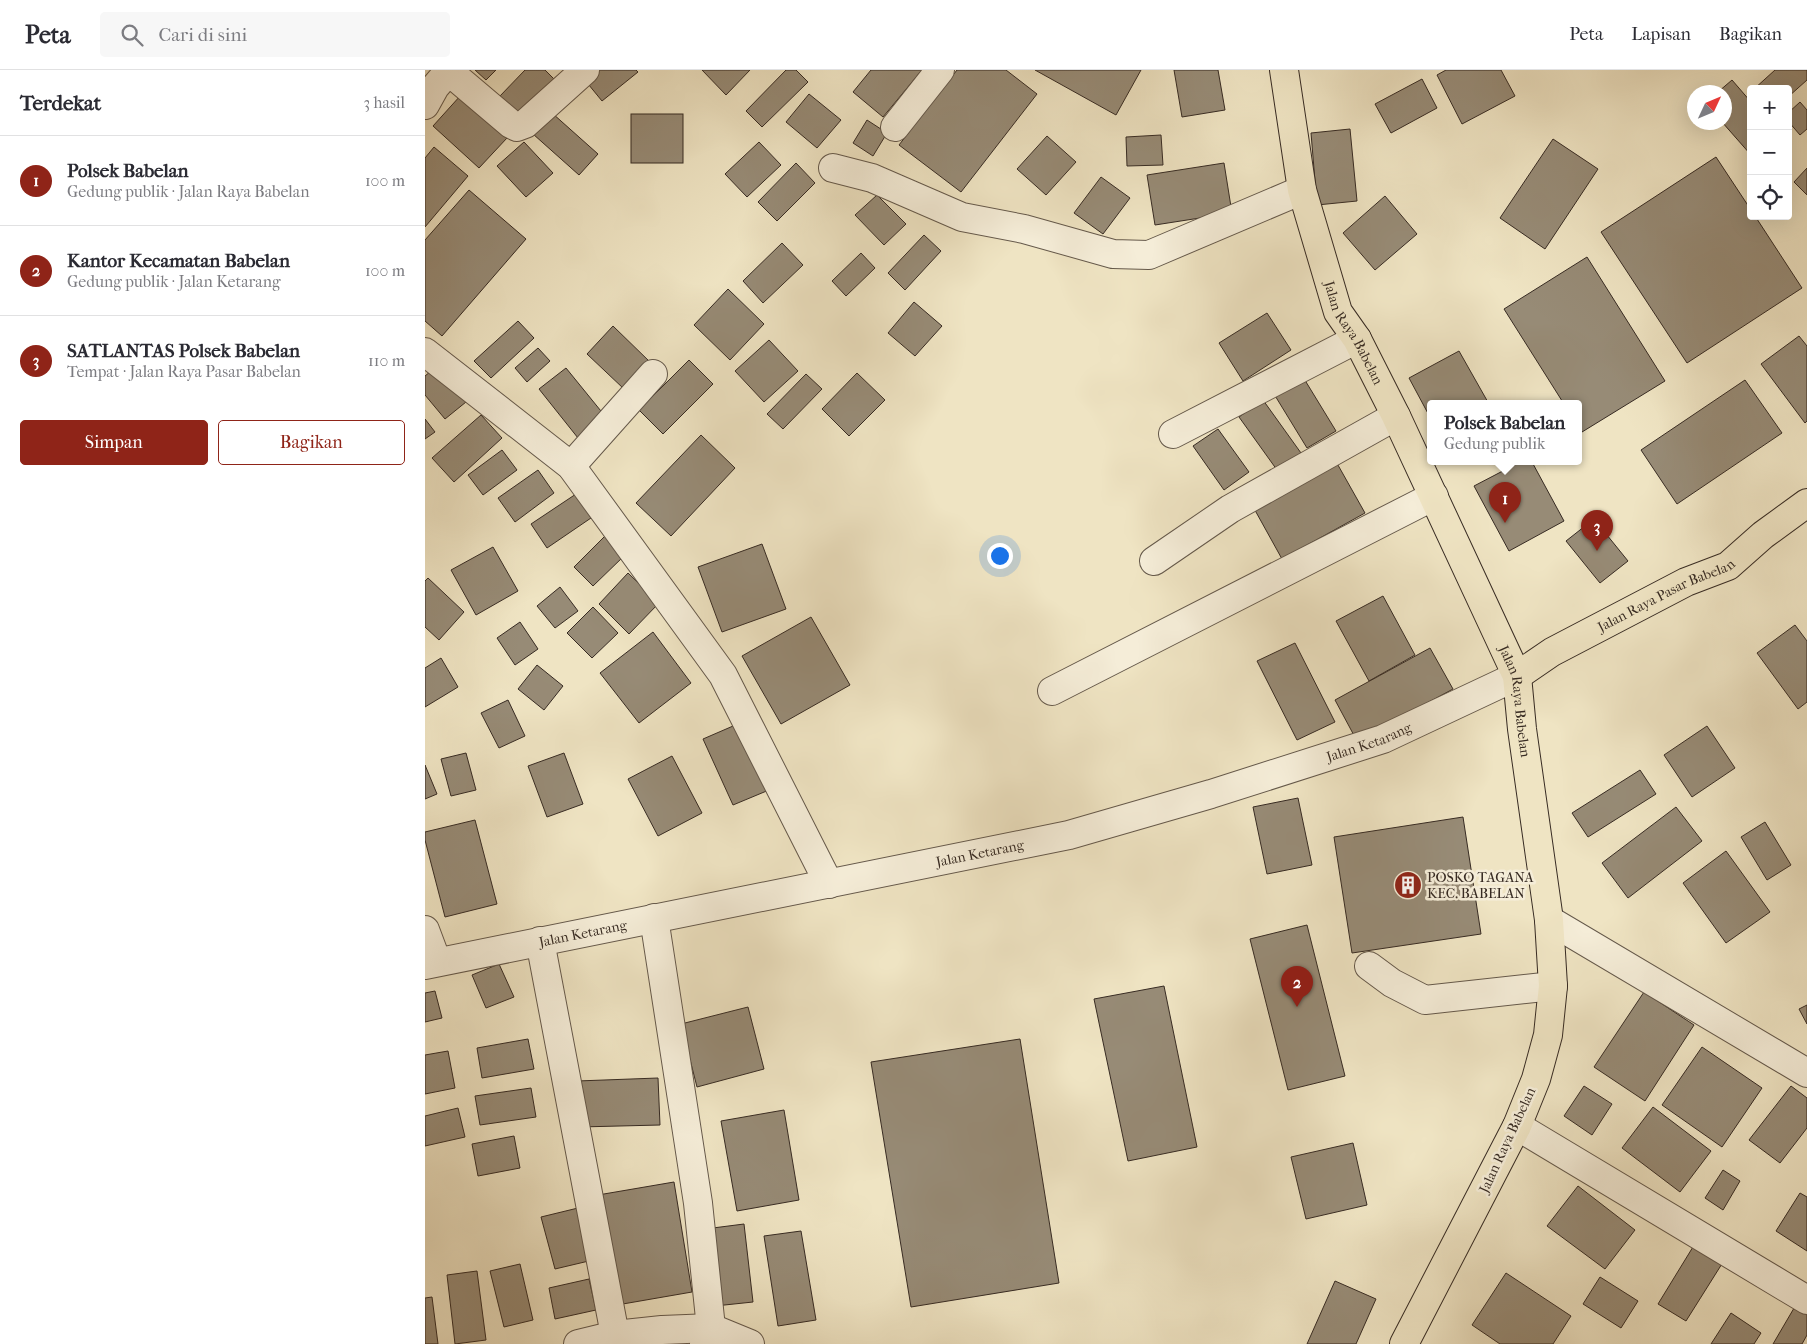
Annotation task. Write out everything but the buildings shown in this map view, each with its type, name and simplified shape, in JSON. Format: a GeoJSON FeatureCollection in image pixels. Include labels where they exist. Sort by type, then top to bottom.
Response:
{"type":"FeatureCollection","features":[{"type":"Feature","properties":{"kind":"main road","name":"Jalan Raya Babelan"},"geometry":{"type":"LineString","coordinates":[[1285,70],[1302,190],[1339,312],[1357,339],[1396,416],[1517,676],[1522,729],[1549,920],[1553,986],[1548,1035],[1536,1079],[1517,1126],[1404,1344]]}},
{"type":"Feature","properties":{"kind":"main road","name":"Jalan Raya Pasar Babelan"},"geometry":{"type":"LineString","coordinates":[[1517,676],[1551,652],[1686,582],[1728,566],[1763,534],[1807,503]]}},
{"type":"Feature","properties":{"kind":"street"},"geometry":{"type":"LineString","coordinates":[[425,105],[446,72],[458,78],[511,124],[517,127],[525,124],[585,70]]}},
{"type":"Feature","properties":{"kind":"street"},"geometry":{"type":"LineString","coordinates":[[895,127],[940,70]]}},
{"type":"Feature","properties":{"kind":"street"},"geometry":{"type":"LineString","coordinates":[[833,168],[872,178],[962,216],[1024,229],[1113,254],[1128,255],[1149,255],[1302,190]]}},
{"type":"Feature","properties":{"kind":"street"},"geometry":{"type":"LineString","coordinates":[[1173,434],[1357,339]]}},
{"type":"Feature","properties":{"kind":"street"},"geometry":{"type":"LineString","coordinates":[[425,352],[571,466],[723,675],[829,884]]}},
{"type":"Feature","properties":{"kind":"street"},"geometry":{"type":"LineString","coordinates":[[571,466],[653,374]]}},
{"type":"Feature","properties":{"kind":"street"},"geometry":{"type":"LineString","coordinates":[[1154,561],[1229,509],[1396,416]]}},
{"type":"Feature","properties":{"kind":"street"},"geometry":{"type":"LineString","coordinates":[[1052,691],[1433,496]]}},
{"type":"Feature","properties":{"kind":"street","name":"Jalan Ketarang"},"geometry":{"type":"LineString","coordinates":[[431,963],[1069,835],[1211,794],[1383,739],[1517,676]]}},
{"type":"Feature","properties":{"kind":"street"},"geometry":{"type":"LineString","coordinates":[[653,918],[698,1203],[707,1336]]}},
{"type":"Feature","properties":{"kind":"street"},"geometry":{"type":"LineString","coordinates":[[1549,920],[1807,1073]]}},
{"type":"Feature","properties":{"kind":"street"},"geometry":{"type":"LineString","coordinates":[[425,930],[431,963]]}},
{"type":"Feature","properties":{"kind":"street"},"geometry":{"type":"LineString","coordinates":[[540,941],[615,1335]]}},
{"type":"Feature","properties":{"kind":"street"},"geometry":{"type":"LineString","coordinates":[[1369,966],[1392,983],[1425,1000],[1553,986]]}},
{"type":"Feature","properties":{"kind":"street"},"geometry":{"type":"LineString","coordinates":[[1517,1126],[1807,1300]]}},
{"type":"Feature","properties":{"kind":"street"},"geometry":{"type":"LineString","coordinates":[[579,1344],[615,1335],[662,1330],[750,1344]]}},
{"type":"Feature","properties":{"kind":"place","name":"Polsek Babelan"},"geometry":{"type":"Point","coordinates":[1505,523]}},
{"type":"Feature","properties":{"kind":"place","name":"SATLANTAS Polsek Babelan"},"geometry":{"type":"Point","coordinates":[1597,551]}},
{"type":"Feature","properties":{"kind":"place","name":"POSKO TAGANA KEC. BABELAN"},"geometry":{"type":"Point","coordinates":[1408,885]}},
{"type":"Feature","properties":{"kind":"place","name":"Kantor Kecamatan Babelan"},"geometry":{"type":"Point","coordinates":[1297,1007]}}]}
